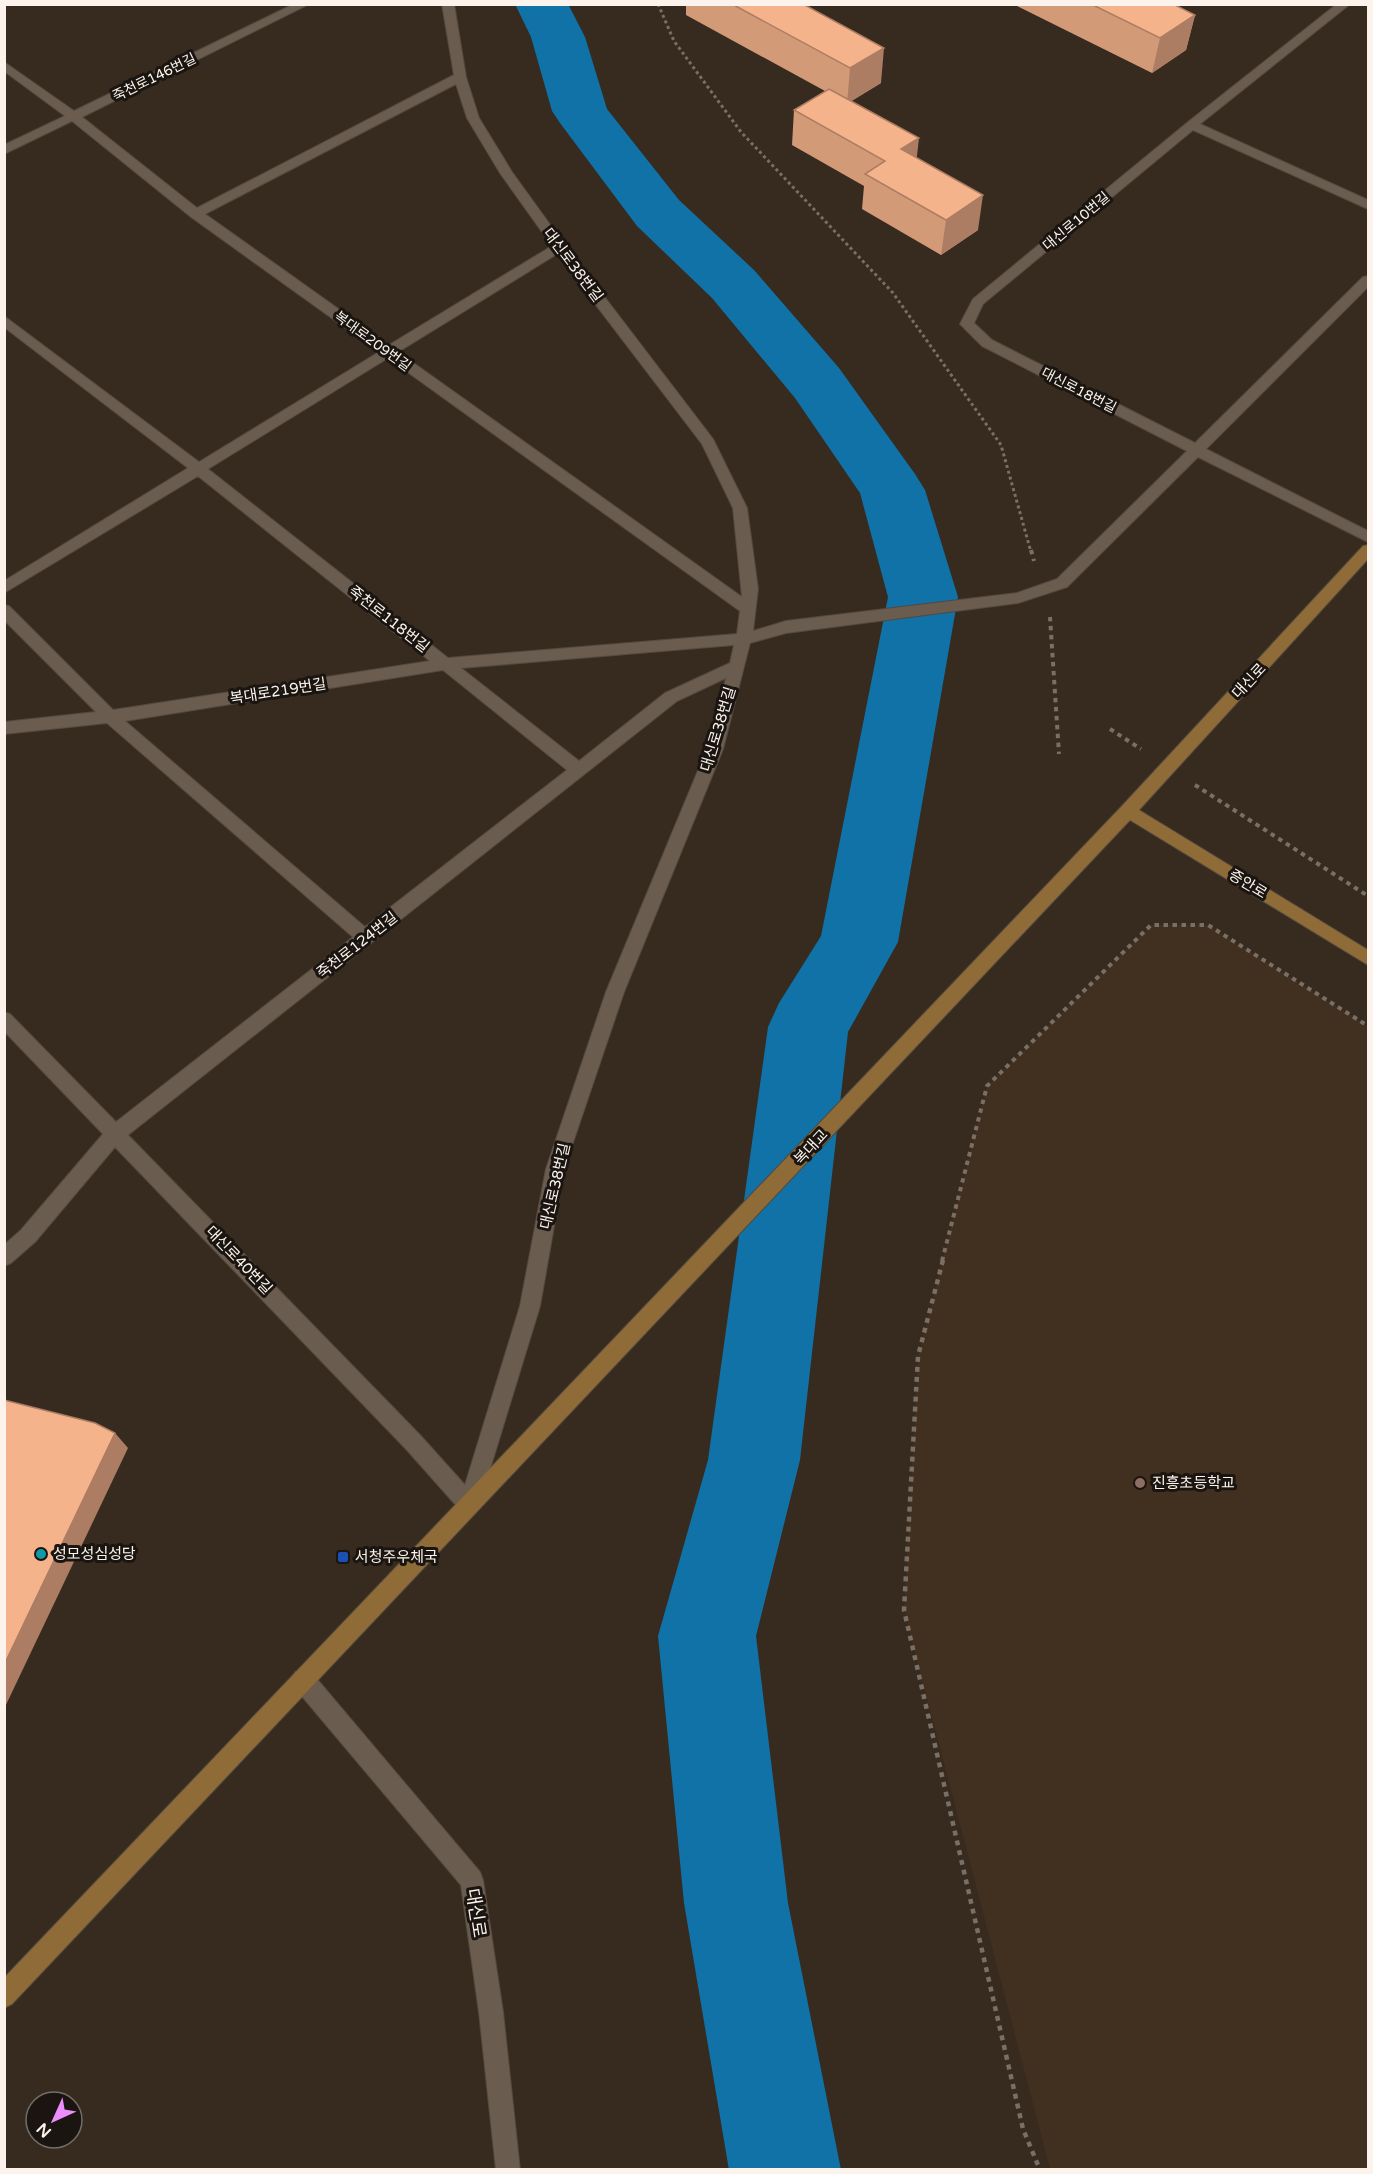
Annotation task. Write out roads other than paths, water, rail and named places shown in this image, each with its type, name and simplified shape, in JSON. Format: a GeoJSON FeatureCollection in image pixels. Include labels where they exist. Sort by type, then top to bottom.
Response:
{"type":"FeatureCollection","features":[{"type":"Feature","properties":{"kind":"street","name":"죽천로146번길"},"geometry":{"type":"LineString","coordinates":[[4,150],[304,4]]}},
{"type":"Feature","properties":{"kind":"street","name":"대신로38번길"},"geometry":{"type":"LineString","coordinates":[[448,4],[460,77],[479,128],[506,173],[559,247],[708,442],[740,508],[750,589],[744,639],[716,749],[615,992],[555,1169],[530,1306],[470,1505]]}},
{"type":"Feature","properties":{"kind":"street","name":"대신로10번길"},"geometry":{"type":"LineString","coordinates":[[967,324],[978,302],[1192,125],[1345,4]]}},
{"type":"Feature","properties":{"kind":"street","name":"복대로209번길"},"geometry":{"type":"LineString","coordinates":[[4,65],[195,214],[748,609]]}},
{"type":"Feature","properties":{"kind":"street"},"geometry":{"type":"LineString","coordinates":[[195,214],[460,77]]}},
{"type":"Feature","properties":{"kind":"street"},"geometry":{"type":"LineString","coordinates":[[1192,125],[1368,205]]}},
{"type":"Feature","properties":{"kind":"street"},"geometry":{"type":"LineString","coordinates":[[4,588],[559,247]]}},
{"type":"Feature","properties":{"kind":"street"},"geometry":{"type":"LineString","coordinates":[[1195,449],[1368,280]]}},
{"type":"Feature","properties":{"kind":"street"},"geometry":{"type":"LineString","coordinates":[[4,320],[199,469]]}},
{"type":"Feature","properties":{"kind":"street","name":"대신로18번길"},"geometry":{"type":"LineString","coordinates":[[967,324],[987,343],[1368,537]]}},
{"type":"Feature","properties":{"kind":"street","name":"복대로219번길"},"geometry":{"type":"LineString","coordinates":[[111,717],[446,664],[744,639],[786,627],[1018,598],[1062,583],[1195,449]]}},
{"type":"Feature","properties":{"kind":"street","name":"죽천로118번길"},"geometry":{"type":"LineString","coordinates":[[199,469],[579,770]]}},
{"type":"Feature","properties":{"kind":"street","name":"대신로"},"geometry":{"type":"LineString","coordinates":[[1128,811],[1368,550]]}},
{"type":"Feature","properties":{"kind":"street"},"geometry":{"type":"LineString","coordinates":[[4,610],[111,717],[366,939]]}},
{"type":"Feature","properties":{"kind":"street","name":"죽천로124번길"},"geometry":{"type":"LineString","coordinates":[[4,1257],[28,1236],[64,1190],[116,1133],[671,698],[736,666]]}},
{"type":"Feature","properties":{"kind":"street"},"geometry":{"type":"LineString","coordinates":[[4,729],[111,717]]}},
{"type":"Feature","properties":{"kind":"street","name":"복대교"},"geometry":{"type":"LineString","coordinates":[[470,1505],[1128,811]]}},
{"type":"Feature","properties":{"kind":"street","name":"증안로"},"geometry":{"type":"LineString","coordinates":[[1128,811],[1368,958]]}},
{"type":"Feature","properties":{"kind":"street","name":"대신로40번길"},"geometry":{"type":"LineString","coordinates":[[4,1019],[413,1442],[470,1505]]}},
{"type":"Feature","properties":{"kind":"street"},"geometry":{"type":"LineString","coordinates":[[4,1996],[470,1505]]}},
{"type":"Feature","properties":{"kind":"street","name":"대신로"},"geometry":{"type":"LineString","coordinates":[[303,1680],[472,1880],[491,2012],[508,2169]]}},
{"type":"Feature","properties":{"kind":"waterway"},"geometry":{"type":"LineString","coordinates":[[541,4],[558,37],[580,111],[658,213],[733,284],[817,383],[892,490],[923,597],[859,942],[808,1027],[754,1460],[707,1636],[736,1903],[785,2170]]}},
{"type":"Feature","properties":{"kind":"place","name":"진흥초등학교"},"geometry":{"type":"Point","coordinates":[1140,1483]}},
{"type":"Feature","properties":{"kind":"place","name":"성모성심성당"},"geometry":{"type":"Point","coordinates":[41,1554]}},
{"type":"Feature","properties":{"kind":"place","name":"서청주우체국"},"geometry":{"type":"Point","coordinates":[343,1557]}}]}
